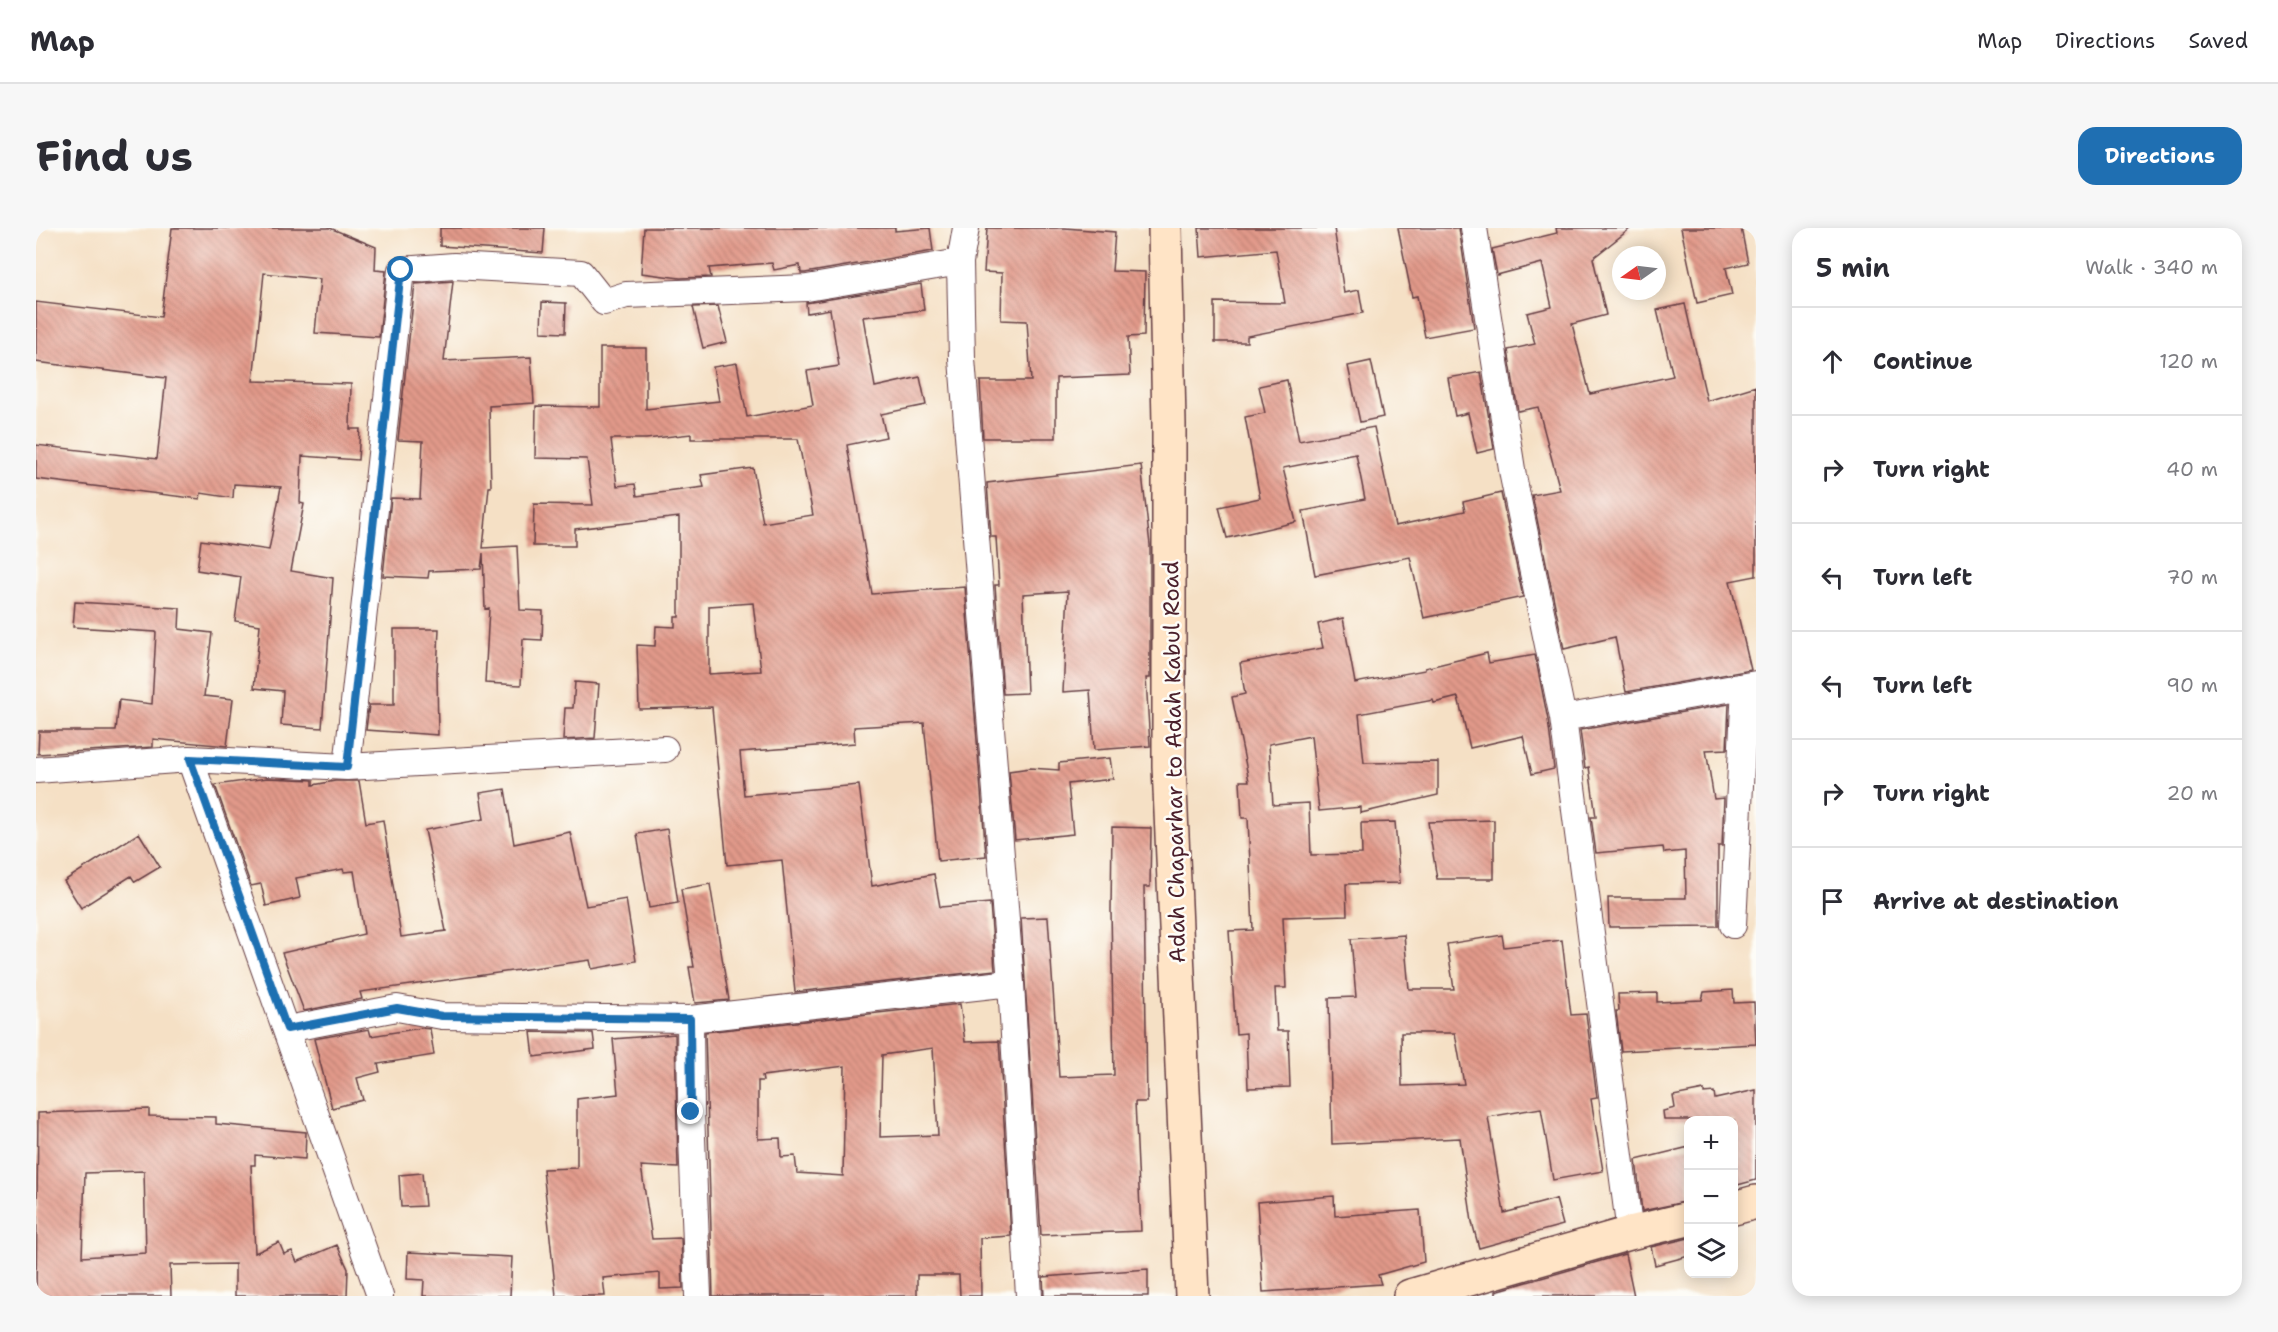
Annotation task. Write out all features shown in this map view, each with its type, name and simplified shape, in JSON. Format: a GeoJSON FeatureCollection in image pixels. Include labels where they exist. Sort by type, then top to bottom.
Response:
{"type":"FeatureCollection","features":[{"type":"Feature","properties":{"kind":"main road","name":"Adah Chaparhar to Adah Kabul Road"},"geometry":{"type":"LineString","coordinates":[[1165,228],[1169,424],[1169,766],[1192,1296]]}},
{"type":"Feature","properties":{"kind":"main road"},"geometry":{"type":"LineString","coordinates":[[1738,1207],[1756,1202]]}},
{"type":"Feature","properties":{"kind":"main road"},"geometry":{"type":"LineString","coordinates":[[1410,1296],[1630,1233],[1684,1220]]}},
{"type":"Feature","properties":{"kind":"street"},"geometry":{"type":"LineString","coordinates":[[966,228],[960,262],[962,359],[1011,983],[1029,1296]]}},
{"type":"Feature","properties":{"kind":"street"},"geometry":{"type":"LineString","coordinates":[[1474,228],[1513,476],[1563,718],[1630,1233]]}},
{"type":"Feature","properties":{"kind":"street"},"geometry":{"type":"LineString","coordinates":[[347,767],[401,270],[454,266],[581,273],[604,302],[626,295],[807,288],[960,262]]}},
{"type":"Feature","properties":{"kind":"street"},"geometry":{"type":"LineString","coordinates":[[1563,718],[1751,685],[1732,926]]}},
{"type":"Feature","properties":{"kind":"street"},"geometry":{"type":"LineString","coordinates":[[36,770],[190,759],[347,767],[665,749]]}},
{"type":"Feature","properties":{"kind":"street"},"geometry":{"type":"LineString","coordinates":[[190,759],[380,1296]]}},
{"type":"Feature","properties":{"kind":"street"},"geometry":{"type":"LineString","coordinates":[[287,1029],[397,1008],[442,1016],[690,1019],[1011,983]]}},
{"type":"Feature","properties":{"kind":"street"},"geometry":{"type":"LineString","coordinates":[[690,1019],[698,1296]]}},
{"type":"Feature","properties":{"kind":"building"},"geometry":{"type":"Polygon","coordinates":[[[172,228],[330,228],[376,247],[375,270],[386,271],[379,337],[315,333],[320,279],[264,273],[253,381],[351,384],[350,429],[360,429],[358,460],[302,456],[300,503],[304,504],[291,571],[333,578],[322,728],[281,725],[283,691],[254,688],[260,625],[235,621],[241,577],[197,570],[201,540],[269,550],[281,487],[234,484],[233,498],[201,493],[200,499],[36,479],[36,445],[157,459],[166,378],[36,362],[36,302],[161,317],[172,228]]]}},
{"type":"Feature","properties":{"kind":"building"},"geometry":{"type":"Polygon","coordinates":[[[440,228],[545,228],[543,253],[440,246],[440,228]]]}},
{"type":"Feature","properties":{"kind":"building"},"geometry":{"type":"Polygon","coordinates":[[[644,228],[895,228],[895,231],[930,228],[933,251],[805,273],[801,273],[800,265],[774,270],[772,263],[709,268],[711,277],[680,278],[641,273],[644,228]]]}},
{"type":"Feature","properties":{"kind":"building"},"geometry":{"type":"Polygon","coordinates":[[[987,228],[1065,228],[1115,232],[1112,271],[1145,272],[1144,336],[1128,337],[1130,375],[1056,378],[1056,438],[983,438],[980,381],[1031,381],[1027,321],[1001,320],[1002,273],[984,272],[987,228]]]}},
{"type":"Feature","properties":{"kind":"building"},"geometry":{"type":"Polygon","coordinates":[[[1199,228],[1334,228],[1344,293],[1359,290],[1363,313],[1247,336],[1247,342],[1215,342],[1215,302],[1285,303],[1276,250],[1201,257],[1199,228]]]}},
{"type":"Feature","properties":{"kind":"building"},"geometry":{"type":"Polygon","coordinates":[[[1398,228],[1459,228],[1474,328],[1425,337],[1417,296],[1412,297],[1398,228]]]}},
{"type":"Feature","properties":{"kind":"building"},"geometry":{"type":"Polygon","coordinates":[[[1556,228],[1631,228],[1593,258],[1606,315],[1572,324],[1590,394],[1673,376],[1657,310],[1685,304],[1707,401],[1756,386],[1756,576],[1730,581],[1751,670],[1626,692],[1615,637],[1564,649],[1532,495],[1560,490],[1538,407],[1518,411],[1508,350],[1535,344],[1527,313],[1552,307],[1542,263],[1497,275],[1492,249],[1557,233],[1556,228]]]}},
{"type":"Feature","properties":{"kind":"building"},"geometry":{"type":"Polygon","coordinates":[[[1681,228],[1741,228],[1748,263],[1726,268],[1732,295],[1697,303],[1681,228]]]}},
{"type":"Feature","properties":{"kind":"building"},"geometry":{"type":"Polygon","coordinates":[[[453,281],[444,361],[531,357],[534,403],[489,406],[491,487],[489,487],[483,548],[517,546],[520,610],[543,611],[542,640],[523,639],[521,685],[485,683],[489,608],[485,609],[483,553],[481,569],[429,571],[428,578],[383,576],[391,498],[420,499],[423,441],[398,440],[415,284],[453,281]]]}},
{"type":"Feature","properties":{"kind":"building"},"geometry":{"type":"Polygon","coordinates":[[[921,284],[924,310],[863,317],[875,387],[920,377],[926,405],[881,414],[886,437],[847,445],[872,594],[965,587],[986,856],[938,861],[924,723],[854,727],[855,743],[740,752],[744,795],[859,785],[872,886],[934,874],[940,907],[990,903],[995,970],[795,992],[782,860],[727,865],[712,707],[639,709],[637,645],[655,646],[656,626],[675,627],[675,617],[679,617],[679,517],[575,529],[575,546],[533,546],[534,504],[593,505],[587,459],[535,458],[536,406],[600,407],[600,348],[646,348],[646,409],[719,401],[713,367],[737,363],[747,417],[813,405],[807,371],[839,366],[830,309],[807,313],[806,303],[921,284]],[[691,434],[646,439],[611,439],[617,486],[635,484],[637,496],[704,487],[701,475],[753,468],[763,523],[813,515],[798,439],[691,439],[691,434]],[[753,603],[709,606],[709,674],[761,671],[753,603]]]}},
{"type":"Feature","properties":{"kind":"building"},"geometry":{"type":"Polygon","coordinates":[[[542,302],[566,303],[565,333],[541,332],[542,302]]]}},
{"type":"Feature","properties":{"kind":"building"},"geometry":{"type":"Polygon","coordinates":[[[718,306],[727,342],[703,348],[693,307],[718,306]]]}},
{"type":"Feature","properties":{"kind":"building"},"geometry":{"type":"Polygon","coordinates":[[[1371,361],[1383,417],[1360,422],[1348,366],[1371,361]]]}},
{"type":"Feature","properties":{"kind":"building"},"geometry":{"type":"Polygon","coordinates":[[[1481,372],[1494,449],[1477,453],[1468,413],[1455,416],[1448,378],[1481,372]]]}},
{"type":"Feature","properties":{"kind":"building"},"geometry":{"type":"Polygon","coordinates":[[[1287,380],[1299,441],[1374,427],[1395,526],[1465,511],[1463,502],[1501,493],[1523,597],[1424,618],[1410,557],[1315,575],[1303,511],[1365,499],[1356,454],[1283,468],[1296,522],[1227,538],[1219,507],[1260,498],[1245,417],[1265,413],[1259,386],[1287,380]]]}},
{"type":"Feature","properties":{"kind":"building"},"geometry":{"type":"Polygon","coordinates":[[[1141,465],[1150,545],[1150,678],[1146,678],[1150,746],[1094,750],[1090,690],[1063,692],[1068,591],[1023,594],[1027,693],[1003,694],[995,585],[999,585],[996,537],[991,537],[987,483],[1141,465]]]}},
{"type":"Feature","properties":{"kind":"building"},"geometry":{"type":"Polygon","coordinates":[[[75,602],[180,608],[179,629],[212,633],[204,696],[233,699],[227,746],[153,739],[153,747],[38,754],[39,731],[116,731],[119,700],[152,704],[156,632],[73,627],[75,602]]]}},
{"type":"Feature","properties":{"kind":"building"},"geometry":{"type":"Polygon","coordinates":[[[1343,618],[1355,683],[1425,670],[1425,668],[1487,653],[1489,663],[1535,655],[1548,720],[1554,769],[1532,774],[1523,736],[1470,748],[1458,697],[1434,703],[1433,700],[1359,714],[1364,763],[1438,762],[1438,795],[1361,813],[1361,807],[1319,811],[1311,736],[1269,744],[1273,805],[1309,803],[1311,855],[1362,854],[1361,823],[1395,822],[1400,883],[1346,884],[1347,915],[1283,917],[1286,988],[1275,988],[1277,1031],[1288,1031],[1290,1087],[1248,1088],[1246,1033],[1236,1034],[1229,931],[1253,930],[1248,818],[1242,818],[1240,781],[1249,781],[1232,697],[1245,694],[1240,663],[1323,648],[1318,624],[1343,618]]]}},
{"type":"Feature","properties":{"kind":"building"},"geometry":{"type":"Polygon","coordinates":[[[394,629],[439,629],[438,735],[366,730],[369,705],[394,705],[394,629]]]}},
{"type":"Feature","properties":{"kind":"building"},"geometry":{"type":"Polygon","coordinates":[[[575,682],[599,684],[595,738],[563,740],[565,708],[573,708],[575,682]]]}},
{"type":"Feature","properties":{"kind":"building"},"geometry":{"type":"Polygon","coordinates":[[[1729,704],[1727,749],[1706,750],[1714,799],[1724,798],[1722,846],[1718,846],[1718,926],[1609,927],[1608,898],[1686,898],[1685,851],[1664,853],[1663,847],[1596,853],[1591,817],[1596,817],[1589,767],[1585,768],[1580,730],[1729,704]]]}},
{"type":"Feature","properties":{"kind":"building"},"geometry":{"type":"Polygon","coordinates":[[[1110,758],[1113,779],[1068,784],[1073,834],[1015,840],[1009,771],[1030,768],[1059,770],[1059,763],[1110,758]]]}},
{"type":"Feature","properties":{"kind":"building"},"geometry":{"type":"Polygon","coordinates":[[[267,778],[313,780],[313,785],[335,781],[359,781],[366,823],[383,820],[401,937],[446,931],[425,830],[484,819],[480,793],[505,789],[514,844],[570,832],[586,906],[626,899],[636,961],[592,969],[590,960],[360,992],[362,999],[304,1011],[282,953],[364,934],[354,871],[344,872],[343,869],[296,878],[300,898],[266,906],[261,884],[251,886],[215,785],[267,778]]]}},
{"type":"Feature","properties":{"kind":"building"},"geometry":{"type":"Polygon","coordinates":[[[1494,820],[1494,879],[1437,879],[1428,822],[1494,820]]]}},
{"type":"Feature","properties":{"kind":"building"},"geometry":{"type":"Polygon","coordinates":[[[1112,827],[1151,828],[1150,887],[1144,887],[1147,1102],[1135,1102],[1141,1231],[1041,1235],[1021,918],[1048,917],[1059,1077],[1114,1075],[1112,827]]]}},
{"type":"Feature","properties":{"kind":"building"},"geometry":{"type":"Polygon","coordinates":[[[667,829],[678,903],[649,908],[637,834],[667,829]]]}},
{"type":"Feature","properties":{"kind":"building"},"geometry":{"type":"Polygon","coordinates":[[[139,833],[160,867],[135,882],[131,876],[81,908],[64,881],[139,833]]]}},
{"type":"Feature","properties":{"kind":"building"},"geometry":{"type":"Polygon","coordinates":[[[710,884],[729,1000],[695,1003],[689,967],[694,967],[681,889],[710,884]]]}},
{"type":"Feature","properties":{"kind":"building"},"geometry":{"type":"Polygon","coordinates":[[[1404,935],[1409,989],[1454,989],[1447,944],[1502,935],[1504,947],[1562,940],[1571,1015],[1586,1014],[1597,1098],[1591,1099],[1603,1171],[1553,1180],[1541,1108],[1488,1117],[1504,1213],[1556,1199],[1563,1225],[1479,1248],[1472,1222],[1460,1138],[1332,1144],[1329,998],[1356,997],[1351,939],[1404,935]],[[1401,1033],[1402,1086],[1464,1084],[1455,1033],[1401,1033]]]}},
{"type":"Feature","properties":{"kind":"building"},"geometry":{"type":"Polygon","coordinates":[[[1733,990],[1734,1003],[1754,1002],[1756,1044],[1621,1051],[1616,1011],[1619,1011],[1618,994],[1657,993],[1657,1002],[1702,1000],[1704,992],[1733,990]]]}},
{"type":"Feature","properties":{"kind":"building"},"geometry":{"type":"Polygon","coordinates":[[[960,1004],[965,1042],[999,1041],[1011,1236],[980,1238],[981,1296],[960,1296],[959,1275],[917,1275],[917,1296],[713,1296],[705,1032],[960,1004]],[[933,1048],[882,1055],[880,1137],[938,1135],[933,1048]],[[845,1066],[762,1076],[763,1081],[758,1081],[758,1139],[780,1138],[781,1157],[795,1156],[797,1173],[843,1176],[845,1066]]]}},
{"type":"Feature","properties":{"kind":"building"},"geometry":{"type":"Polygon","coordinates":[[[421,1028],[430,1029],[434,1055],[378,1064],[380,1072],[357,1078],[363,1100],[332,1108],[314,1039],[369,1029],[371,1036],[421,1028]]]}},
{"type":"Feature","properties":{"kind":"building"},"geometry":{"type":"Polygon","coordinates":[[[531,1032],[593,1033],[595,1049],[534,1057],[531,1032]]]}},
{"type":"Feature","properties":{"kind":"building"},"geometry":{"type":"Polygon","coordinates":[[[675,1034],[678,1168],[641,1166],[652,1239],[681,1238],[683,1288],[660,1289],[660,1273],[603,1278],[605,1296],[556,1296],[543,1169],[577,1168],[577,1099],[618,1094],[613,1039],[675,1034]]]}},
{"type":"Feature","properties":{"kind":"building"},"geometry":{"type":"Polygon","coordinates":[[[1704,1090],[1704,1093],[1714,1092],[1715,1099],[1756,1090],[1756,1180],[1738,1185],[1738,1116],[1684,1116],[1684,1120],[1664,1120],[1663,1111],[1675,1108],[1673,1096],[1704,1090]]]}},
{"type":"Feature","properties":{"kind":"building"},"geometry":{"type":"Polygon","coordinates":[[[149,1109],[149,1116],[216,1117],[216,1124],[306,1132],[305,1159],[255,1155],[255,1165],[251,1165],[255,1253],[279,1242],[284,1254],[292,1251],[297,1262],[337,1245],[348,1269],[347,1296],[235,1296],[235,1264],[170,1265],[171,1296],[36,1296],[38,1113],[149,1109]],[[144,1171],[85,1173],[82,1257],[146,1253],[144,1171]]]}},
{"type":"Feature","properties":{"kind":"building"},"geometry":{"type":"Polygon","coordinates":[[[1684,1148],[1684,1202],[1642,1211],[1636,1160],[1684,1148]]]}},
{"type":"Feature","properties":{"kind":"building"},"geometry":{"type":"Polygon","coordinates":[[[422,1173],[425,1206],[401,1207],[399,1175],[422,1173]]]}},
{"type":"Feature","properties":{"kind":"building"},"geometry":{"type":"Polygon","coordinates":[[[1334,1196],[1335,1216],[1420,1210],[1424,1262],[1378,1275],[1381,1284],[1263,1292],[1257,1202],[1334,1196]]]}},
{"type":"Feature","properties":{"kind":"building"},"geometry":{"type":"Polygon","coordinates":[[[1684,1239],[1684,1257],[1655,1265],[1651,1247],[1684,1239]]]}},
{"type":"Feature","properties":{"kind":"building"},"geometry":{"type":"Polygon","coordinates":[[[408,1252],[512,1257],[510,1296],[423,1296],[424,1280],[407,1279],[408,1252]]]}},
{"type":"Feature","properties":{"kind":"building"},"geometry":{"type":"Polygon","coordinates":[[[1625,1254],[1634,1296],[1496,1296],[1496,1291],[1625,1254]]]}},
{"type":"Feature","properties":{"kind":"building"},"geometry":{"type":"Polygon","coordinates":[[[1148,1269],[1148,1296],[1044,1296],[1043,1277],[1148,1269]]]}},
{"type":"Feature","properties":{"kind":"route"},"geometry":{"type":"LineString","coordinates":[[401,270],[347,767],[190,759],[287,1029],[397,1008],[442,1016],[690,1019],[691,1112]]}}]}
